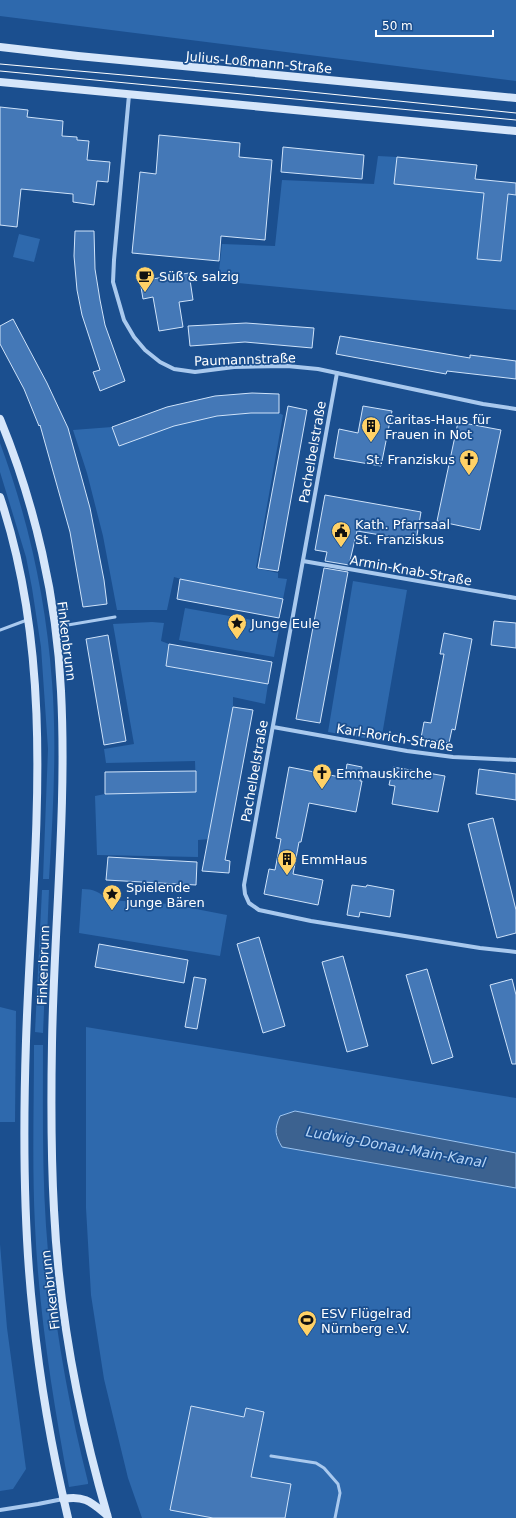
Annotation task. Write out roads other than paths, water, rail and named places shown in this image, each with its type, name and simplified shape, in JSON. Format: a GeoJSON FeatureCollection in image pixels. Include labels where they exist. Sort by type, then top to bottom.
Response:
{"type":"FeatureCollection","features":[{"type":"Feature","properties":{"kind":"main road","name":"Julius-Loßmann-Straße"},"geometry":{"type":"LineString","coordinates":[[0,46],[86,57],[516,98]]}},
{"type":"Feature","properties":{"kind":"main road"},"geometry":{"type":"LineString","coordinates":[[0,82],[516,131]]}},
{"type":"Feature","properties":{"kind":"main road","name":"Finkenbrunn"},"geometry":{"type":"LineString","coordinates":[[0,419],[32,511],[43,562],[54,627],[61,690],[62,756],[52,1040],[54,1212],[62,1294],[70,1353],[86,1436],[107,1516]]}},
{"type":"Feature","properties":{"kind":"main road","name":"Finkenbrunn"},"geometry":{"type":"LineString","coordinates":[[0,497],[20,568],[29,620],[35,677],[38,755],[24,1127],[26,1222],[37,1351],[46,1411],[68,1518]]}},
{"type":"Feature","properties":{"kind":"main road","name":"Finkenbrunn"},"geometry":{"type":"LineString","coordinates":[[63,1499],[77,1497],[84,1498],[107,1516]]}},
{"type":"Feature","properties":{"kind":"street","name":"Paumannstraße"},"geometry":{"type":"LineString","coordinates":[[129,95],[113,282],[124,320],[134,337],[145,350],[160,362],[174,369],[196,372],[234,367],[287,366],[318,369],[483,404],[516,409]]}},
{"type":"Feature","properties":{"kind":"street","name":"Pachelbelstraße"},"geometry":{"type":"LineString","coordinates":[[337,373],[244,885],[245,894],[249,903],[259,910],[311,921],[480,948],[516,952]]}},
{"type":"Feature","properties":{"kind":"street","name":"Armin-Knab-Straße"},"geometry":{"type":"LineString","coordinates":[[303,561],[516,598]]}},
{"type":"Feature","properties":{"kind":"street","name":"Karl-Rorich-Straße"},"geometry":{"type":"LineString","coordinates":[[273,727],[407,751],[453,757],[516,760]]}},
{"type":"Feature","properties":{"kind":"street","name":"Finkenbrunn"},"geometry":{"type":"LineString","coordinates":[[0,1510],[63,1499]]}},
{"type":"Feature","properties":{"kind":"lane"},"geometry":{"type":"LineString","coordinates":[[54,627],[115,617]]}},
{"type":"Feature","properties":{"kind":"lane"},"geometry":{"type":"LineString","coordinates":[[0,630],[29,620]]}},
{"type":"Feature","properties":{"kind":"lane"},"geometry":{"type":"LineString","coordinates":[[270,1456],[316,1464],[324,1468],[338,1484],[340,1493],[335,1518]]}},
{"type":"Feature","properties":{"kind":"water","name":"Ludwig-Donau-Main-Kanal"},"geometry":{"type":"Polygon","coordinates":[[[295,1111],[516,1153],[516,1188],[282,1147],[276,1132],[278,1121],[280,1116],[295,1111]]]}},
{"type":"Feature","properties":{"kind":"tram line"},"geometry":{"type":"LineString","coordinates":[[0,64],[281,89],[516,113]]}},
{"type":"Feature","properties":{"kind":"tram line"},"geometry":{"type":"LineString","coordinates":[[0,71],[516,120]]}},
{"type":"Feature","properties":{"kind":"place","name":"Süß & salzig"},"geometry":{"type":"Point","coordinates":[145,293]}},
{"type":"Feature","properties":{"kind":"place","name":"Caritas-Haus für Frauen in Not"},"geometry":{"type":"Point","coordinates":[371,443]}},
{"type":"Feature","properties":{"kind":"place","name":"St. Franziskus"},"geometry":{"type":"Point","coordinates":[469,476]}},
{"type":"Feature","properties":{"kind":"place","name":"Kath. Pfarrsaal St. Franziskus"},"geometry":{"type":"Point","coordinates":[341,548]}},
{"type":"Feature","properties":{"kind":"place","name":"Junge Eule"},"geometry":{"type":"Point","coordinates":[237,640]}},
{"type":"Feature","properties":{"kind":"place","name":"Emmauskirche"},"geometry":{"type":"Point","coordinates":[322,790]}},
{"type":"Feature","properties":{"kind":"place","name":"EmmHaus"},"geometry":{"type":"Point","coordinates":[287,876]}},
{"type":"Feature","properties":{"kind":"place","name":"Spielende junge Bären"},"geometry":{"type":"Point","coordinates":[112,911]}},
{"type":"Feature","properties":{"kind":"place","name":"ESV Flügelrad Nürnberg e.V."},"geometry":{"type":"Point","coordinates":[307,1337]}}]}
